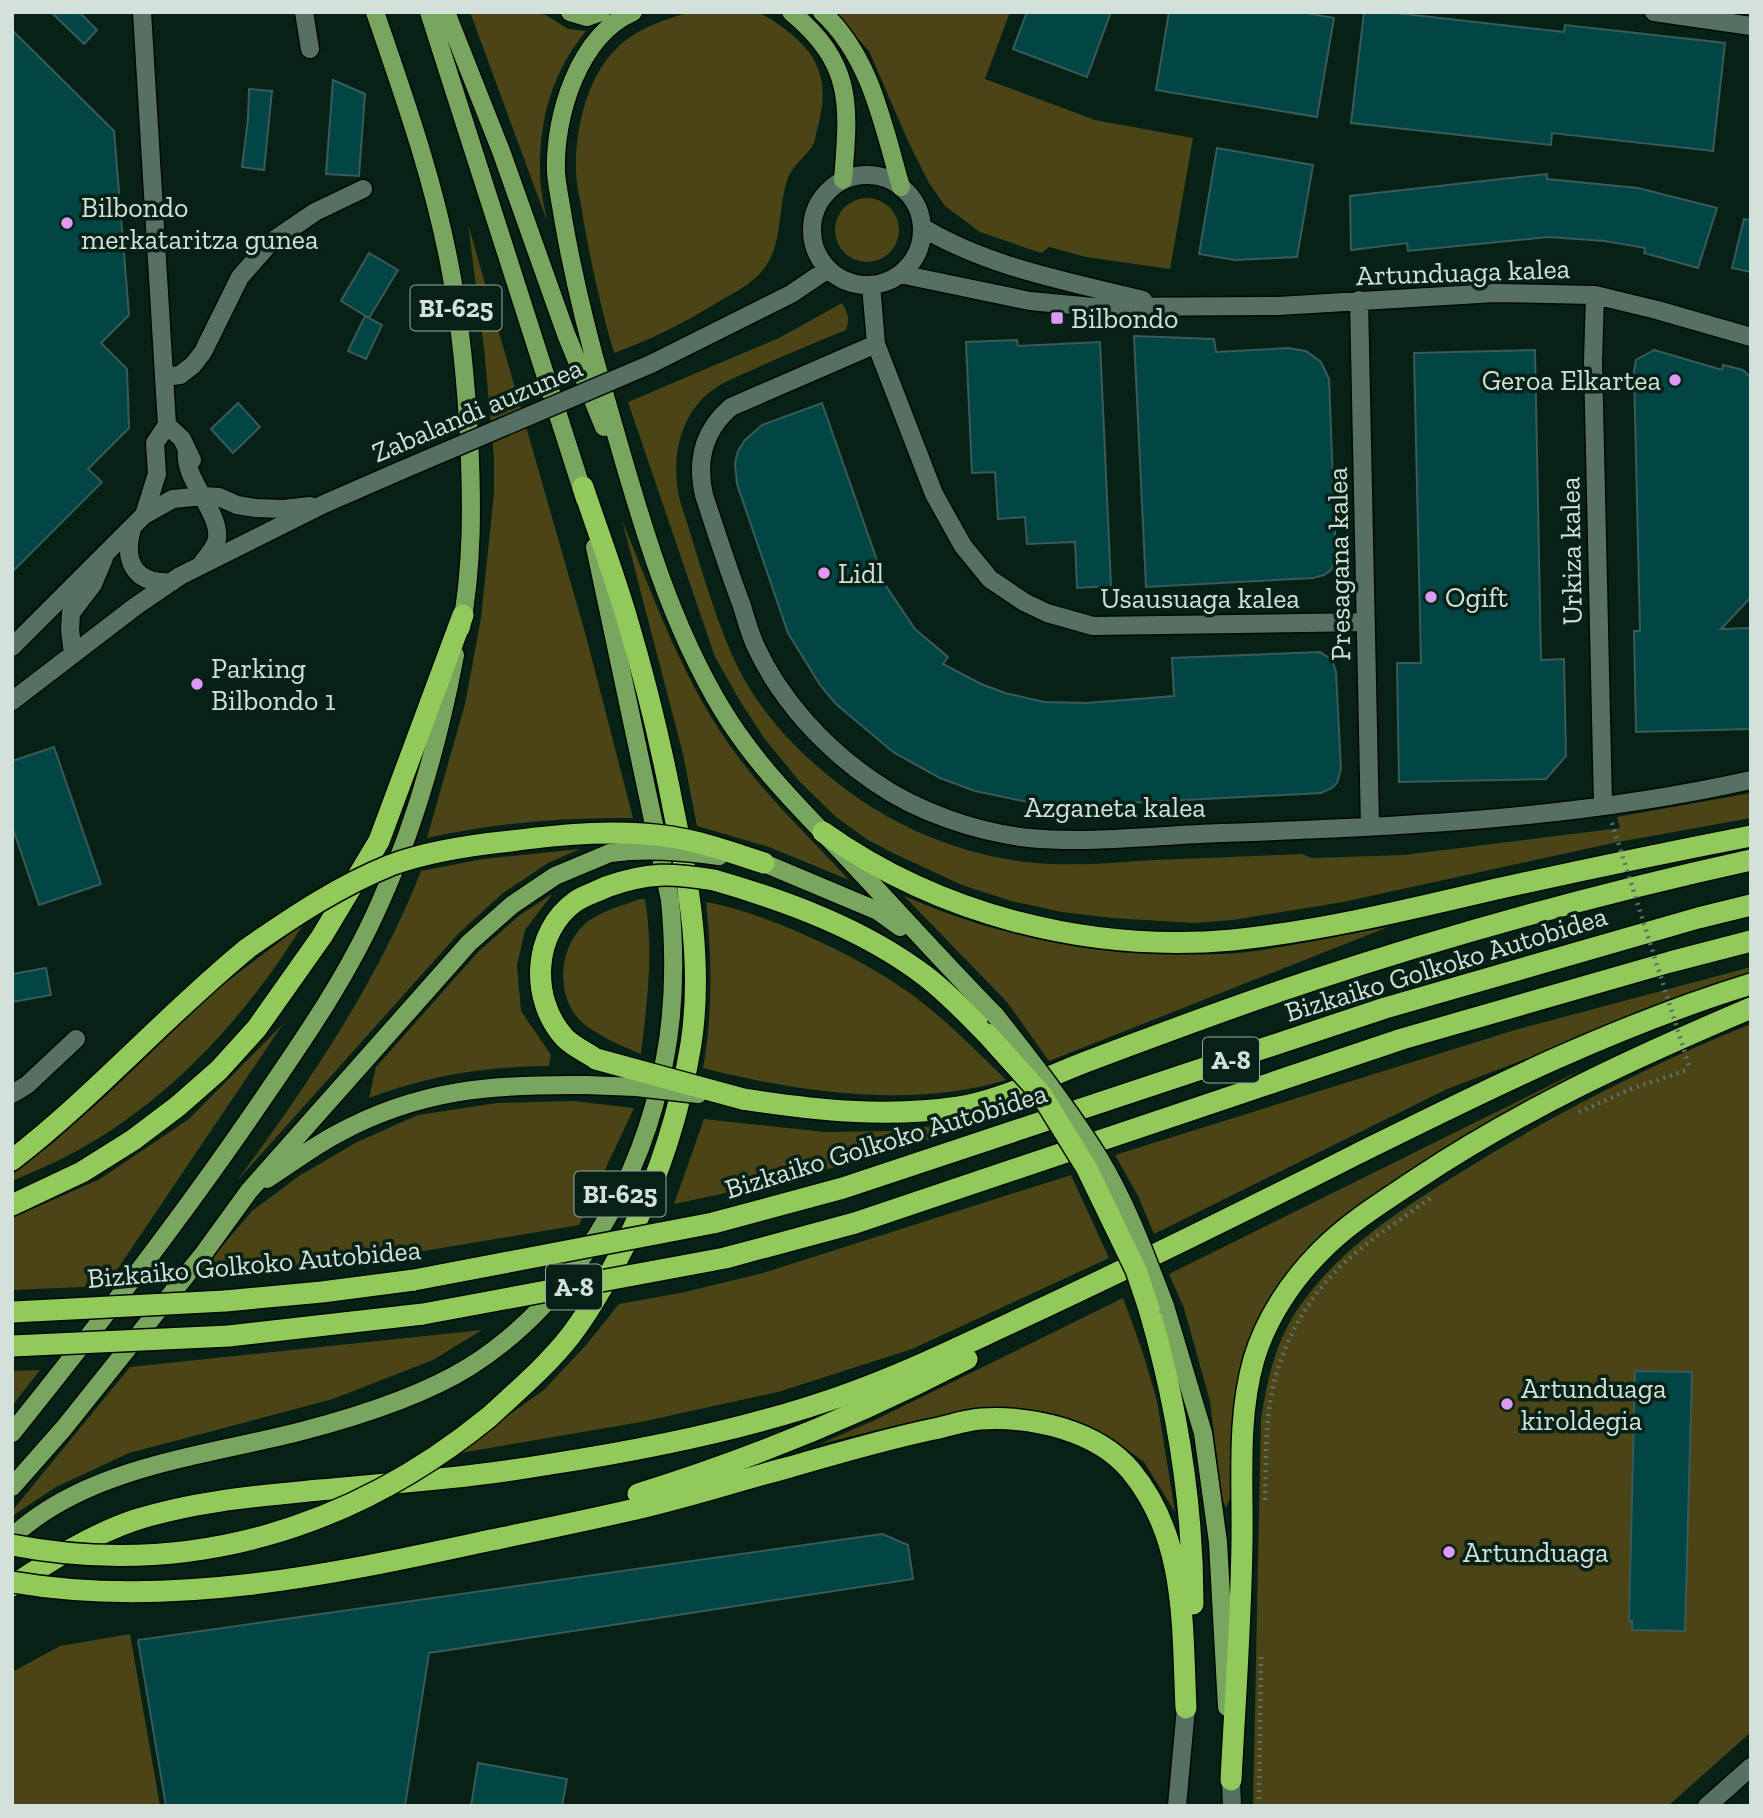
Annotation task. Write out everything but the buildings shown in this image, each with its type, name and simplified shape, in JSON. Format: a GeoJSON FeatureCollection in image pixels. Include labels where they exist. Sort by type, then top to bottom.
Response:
{"type":"FeatureCollection","features":[{"type":"Feature","properties":{"kind":"highway"},"geometry":{"type":"LineString","coordinates":[[12,1545],[100,1555],[188,1551],[269,1536],[361,1501],[424,1466],[456,1444],[541,1370],[572,1334],[617,1260],[657,1174],[676,1116],[691,1042],[694,939],[683,853],[663,758],[628,621],[583,487]]}},
{"type":"Feature","properties":{"kind":"highway"},"geometry":{"type":"LineString","coordinates":[[12,1205],[82,1172],[133,1140],[219,1070],[257,1028],[322,936],[379,841],[463,615]]}},
{"type":"Feature","properties":{"kind":"highway"},"geometry":{"type":"LineString","coordinates":[[823,832],[857,857],[954,904],[1059,931],[1110,938],[1195,942],[1235,939],[1358,920],[1616,862],[1751,836]]}},
{"type":"Feature","properties":{"kind":"highway"},"geometry":{"type":"LineString","coordinates":[[12,1160],[83,1101],[208,981],[248,948],[306,908],[360,878],[415,857],[452,849],[552,836],[649,834],[707,845],[764,863]]}},
{"type":"Feature","properties":{"kind":"highway"},"geometry":{"type":"LineString","coordinates":[[1186,1708],[1193,1656],[1190,1521],[1178,1428],[1160,1348],[1157,1308],[1086,1167],[1041,1094],[991,1024],[925,975],[851,931],[791,904],[714,880],[662,874],[635,877],[575,902],[558,920],[547,940],[540,967],[544,1005],[552,1022],[566,1040],[596,1059],[743,1099],[813,1110],[869,1113],[931,1110],[992,1100],[1188,1023],[1308,981],[1542,912],[1751,860]]}},
{"type":"Feature","properties":{"kind":"highway","name":"Bizkaiko Golkoko Autobidea"},"geometry":{"type":"LineString","coordinates":[[12,1312],[225,1301],[322,1292],[414,1280],[713,1223],[843,1188],[931,1160],[1385,1008],[1751,905]]}},
{"type":"Feature","properties":{"kind":"highway","name":"Bizkaiko Golkoko Autobidea"},"geometry":{"type":"LineString","coordinates":[[12,1346],[229,1336],[423,1314],[725,1258],[855,1223],[1402,1039],[1670,962],[1751,942]]}},
{"type":"Feature","properties":{"kind":"highway"},"geometry":{"type":"LineString","coordinates":[[12,1584],[93,1536],[175,1509],[237,1499],[486,1474],[554,1464],[716,1431],[846,1395],[895,1376],[1110,1278],[1532,1069],[1626,1030],[1751,984]]}},
{"type":"Feature","properties":{"kind":"highway"},"geometry":{"type":"LineString","coordinates":[[1231,1780],[1242,1546],[1243,1418],[1255,1357],[1281,1301],[1303,1271],[1338,1235],[1433,1168],[1519,1116],[1567,1091],[1655,1049],[1751,1008]]}},
{"type":"Feature","properties":{"kind":"highway"},"geometry":{"type":"LineString","coordinates":[[482,1542],[684,1480],[800,1437],[918,1385],[1016,1333],[1110,1278]]}},
{"type":"Feature","properties":{"kind":"highway"},"geometry":{"type":"LineString","coordinates":[[12,1584],[55,1589],[155,1591],[285,1579],[383,1563],[629,1511],[909,1434],[980,1419],[1035,1421],[1109,1449],[1129,1469],[1163,1521],[1172,1548],[1180,1591],[1186,1708]]}},
{"type":"Feature","properties":{"kind":"main road","name":"BI-625"},"geometry":{"type":"LineString","coordinates":[[12,1433],[235,1140],[288,1062],[354,956],[380,903],[415,816],[442,725],[463,615],[472,495],[466,392],[452,277],[432,189],[375,12]]}},
{"type":"Feature","properties":{"kind":"main road","name":"BI-625"},"geometry":{"type":"LineString","coordinates":[[12,1537],[64,1500],[136,1470],[303,1431],[412,1395],[468,1367],[519,1330],[574,1271],[615,1205],[640,1143],[665,1059],[673,995],[674,946],[670,900],[583,487],[429,12]]}},
{"type":"Feature","properties":{"kind":"main road"},"geometry":{"type":"LineString","coordinates":[[446,12],[501,150],[566,334],[640,518],[664,587],[697,664],[748,750],[785,795],[823,832],[933,953],[991,1024]]}},
{"type":"Feature","properties":{"kind":"main road"},"geometry":{"type":"LineString","coordinates":[[570,12],[587,17],[601,12]]}},
{"type":"Feature","properties":{"kind":"main road"},"geometry":{"type":"LineString","coordinates":[[633,12],[603,34],[583,60],[569,90],[562,117],[556,173],[567,243],[587,333],[640,518]]}},
{"type":"Feature","properties":{"kind":"main road"},"geometry":{"type":"LineString","coordinates":[[792,12],[816,33],[831,54],[843,79],[846,118],[843,180]]}},
{"type":"Feature","properties":{"kind":"main road"},"geometry":{"type":"LineString","coordinates":[[822,12],[839,28],[858,57],[879,109],[901,187]]}},
{"type":"Feature","properties":{"kind":"main road"},"geometry":{"type":"LineString","coordinates":[[12,1487],[97,1387],[204,1253],[249,1191],[469,943],[512,905],[555,876],[610,853],[635,849],[667,850],[764,863],[878,911],[933,953]]}},
{"type":"Feature","properties":{"kind":"main road"},"geometry":{"type":"LineString","coordinates":[[249,1191],[333,1136],[363,1121],[423,1099],[484,1087],[586,1084],[743,1099]]}},
{"type":"Feature","properties":{"kind":"main road"},"geometry":{"type":"LineString","coordinates":[[1157,1308],[1203,1433],[1218,1542],[1231,1780]]}},
{"type":"Feature","properties":{"kind":"street","name":"Zabalandi auzunea"},"geometry":{"type":"LineString","coordinates":[[142,12],[167,425],[155,443],[157,474],[127,545],[134,569],[150,581],[172,582]]}},
{"type":"Feature","properties":{"kind":"street"},"geometry":{"type":"LineString","coordinates":[[304,12],[310,49]]}},
{"type":"Feature","properties":{"kind":"street"},"geometry":{"type":"LineString","coordinates":[[1654,12],[1751,26]]}},
{"type":"Feature","properties":{"kind":"street"},"geometry":{"type":"LineString","coordinates":[[873,176],[901,187],[916,205],[922,227],[917,253],[910,265],[888,281],[870,285],[847,282],[828,269],[813,243],[812,228],[814,214],[826,194],[843,180],[853,177],[873,176]]}},
{"type":"Feature","properties":{"kind":"street"},"geometry":{"type":"LineString","coordinates":[[164,377],[180,375],[193,365],[203,352],[240,277],[271,242],[315,212],[363,189]]}},
{"type":"Feature","properties":{"kind":"street","name":"Artunduaga kalea"},"geometry":{"type":"LineString","coordinates":[[922,227],[957,246],[1040,275],[1170,306]]}},
{"type":"Feature","properties":{"kind":"street","name":"Zabalandi auzunea"},"geometry":{"type":"LineString","coordinates":[[12,701],[172,582],[199,566],[324,504],[650,364],[791,295],[828,269]]}},
{"type":"Feature","properties":{"kind":"street","name":"Artunduaga kalea"},"geometry":{"type":"LineString","coordinates":[[900,274],[1030,301],[1093,307],[1278,306],[1495,293],[1595,295],[1751,337]]}},
{"type":"Feature","properties":{"kind":"street","name":"Usausuaga kalea"},"geometry":{"type":"LineString","coordinates":[[870,285],[876,344],[934,494],[963,546],[990,579],[1024,602],[1047,613],[1093,626],[1366,622]]}},
{"type":"Feature","properties":{"kind":"street","name":"Urkiza kalea"},"geometry":{"type":"LineString","coordinates":[[1595,295],[1593,376],[1602,805]]}},
{"type":"Feature","properties":{"kind":"street","name":"Presagana kalea"},"geometry":{"type":"LineString","coordinates":[[1359,300],[1370,826]]}},
{"type":"Feature","properties":{"kind":"street","name":"Azganeta kalea"},"geometry":{"type":"LineString","coordinates":[[876,344],[731,407],[718,418],[707,436],[701,459],[704,495],[756,648],[793,706],[811,728],[873,781],[926,810],[965,823],[1029,838],[1089,839],[1505,819],[1751,780]]}},
{"type":"Feature","properties":{"kind":"street","name":"Zabalandi auzunea"},"geometry":{"type":"LineString","coordinates":[[167,425],[182,439],[211,496],[218,535],[211,552],[199,566]]}},
{"type":"Feature","properties":{"kind":"street","name":"Zabalandi auzunea"},"geometry":{"type":"LineString","coordinates":[[13,646],[139,520],[173,499],[211,496],[237,505],[284,509],[324,504]]}},
{"type":"Feature","properties":{"kind":"street","name":"Zabalandi auzunea"},"geometry":{"type":"LineString","coordinates":[[73,654],[71,613],[93,584],[108,549]]}},
{"type":"Feature","properties":{"kind":"street"},"geometry":{"type":"LineString","coordinates":[[12,1094],[27,1085],[76,1039]]}},
{"type":"Feature","properties":{"kind":"street"},"geometry":{"type":"LineString","coordinates":[[1177,1804],[1186,1708]]}},
{"type":"Feature","properties":{"kind":"street"},"geometry":{"type":"LineString","coordinates":[[1707,1806],[1751,1767]]}},
{"type":"Feature","properties":{"kind":"street"},"geometry":{"type":"LineString","coordinates":[[1231,1780],[1232,1806]]}},
{"type":"Feature","properties":{"kind":"path"},"geometry":{"type":"LineString","coordinates":[[1574,1115],[1631,1089],[1690,1069],[1612,823]]}},
{"type":"Feature","properties":{"kind":"path"},"geometry":{"type":"LineString","coordinates":[[1265,1502],[1268,1420],[1272,1391],[1278,1364],[1302,1314],[1322,1286],[1354,1254],[1440,1192]]}},
{"type":"Feature","properties":{"kind":"path"},"geometry":{"type":"LineString","coordinates":[[1259,1806],[1262,1652]]}},
{"type":"Feature","properties":{"kind":"shaded area"},"geometry":{"type":"Polygon","coordinates":[[[470,12],[534,12],[546,15],[568,29],[586,31],[564,63],[545,116],[540,173],[547,221],[470,12]]]}},
{"type":"Feature","properties":{"kind":"shaded area"},"geometry":{"type":"Polygon","coordinates":[[[690,12],[758,13],[797,39],[814,59],[822,81],[819,122],[814,143],[787,181],[775,246],[764,269],[743,287],[697,315],[614,353],[593,269],[577,182],[576,154],[581,121],[598,73],[618,47],[643,30],[690,12]]]}},
{"type":"Feature","properties":{"kind":"shaded area"},"geometry":{"type":"Polygon","coordinates":[[[834,12],[1010,12],[985,79],[1095,120],[1193,138],[1170,269],[1086,257],[1049,247],[1041,253],[980,232],[945,206],[929,183],[908,141],[869,51],[834,12]]]}},
{"type":"Feature","properties":{"kind":"shaded area"},"geometry":{"type":"Polygon","coordinates":[[[867,198],[885,204],[893,212],[899,230],[893,248],[885,256],[867,262],[849,256],[841,248],[835,230],[841,212],[849,204],[867,198]]]}},
{"type":"Feature","properties":{"kind":"shaded area"},"geometry":{"type":"Polygon","coordinates":[[[468,224],[586,636],[633,818],[529,822],[427,838],[465,704],[481,618],[494,493],[494,458],[484,348],[468,224]]]}},
{"type":"Feature","properties":{"kind":"shaded area"},"geometry":{"type":"Polygon","coordinates":[[[842,303],[848,316],[846,330],[733,378],[704,397],[694,409],[680,438],[676,469],[680,501],[718,619],[733,657],[751,691],[787,737],[815,764],[873,808],[921,833],[972,851],[1026,862],[1073,864],[1302,854],[1312,858],[1404,855],[1620,828],[1617,817],[1751,793],[1751,818],[1613,843],[1343,902],[1233,920],[1194,923],[1062,912],[1011,901],[962,885],[868,840],[836,817],[800,782],[764,738],[715,657],[628,402],[779,338],[842,303]]]}},
{"type":"Feature","properties":{"kind":"shaded area"},"geometry":{"type":"Polygon","coordinates":[[[622,520],[673,643],[720,731],[765,790],[849,880],[769,847],[697,826],[683,754],[622,520]]]}},
{"type":"Feature","properties":{"kind":"shaded area"},"geometry":{"type":"Polygon","coordinates":[[[580,849],[548,863],[503,893],[459,933],[237,1181],[339,1032],[384,953],[421,871],[483,859],[580,849]]]}},
{"type":"Feature","properties":{"kind":"shaded area"},"geometry":{"type":"Polygon","coordinates":[[[552,894],[525,930],[517,965],[521,1011],[551,1055],[549,1066],[457,1074],[414,1083],[369,1098],[376,1067],[478,952],[520,915],[552,894]]]}},
{"type":"Feature","properties":{"kind":"shaded area"},"geometry":{"type":"Polygon","coordinates":[[[904,896],[963,919],[1022,935],[1082,946],[1159,953],[1243,953],[1388,927],[1049,1061],[1007,1002],[904,896]]]}},
{"type":"Feature","properties":{"kind":"shaded area"},"geometry":{"type":"Polygon","coordinates":[[[645,899],[649,938],[641,1054],[611,1041],[584,1024],[567,1000],[563,971],[571,942],[579,930],[602,913],[645,899]]]}},
{"type":"Feature","properties":{"kind":"shaded area"},"geometry":{"type":"Polygon","coordinates":[[[706,902],[757,916],[813,938],[890,980],[936,1014],[1006,1080],[932,1094],[854,1094],[777,1084],[703,1068],[709,1027],[710,985],[706,902]]]}},
{"type":"Feature","properties":{"kind":"shaded area"},"geometry":{"type":"Polygon","coordinates":[[[304,923],[231,1024],[172,1083],[107,1133],[64,1158],[12,1181],[12,1175],[108,1094],[216,990],[304,923]]]}},
{"type":"Feature","properties":{"kind":"shaded area"},"geometry":{"type":"Polygon","coordinates":[[[1751,967],[1751,977],[1649,1012],[1447,1089],[1154,1234],[1138,1196],[1115,1155],[1515,1030],[1751,967]]]}},
{"type":"Feature","properties":{"kind":"shaded area"},"geometry":{"type":"Polygon","coordinates":[[[283,1024],[106,1286],[12,1290],[12,1218],[100,1179],[189,1119],[283,1024]]]}},
{"type":"Feature","properties":{"kind":"shaded area","name":"Artunduaga kiroldegia"},"geometry":{"type":"Polygon","coordinates":[[[1751,1024],[1751,1732],[1668,1806],[1253,1806],[1261,1419],[1273,1363],[1297,1310],[1313,1288],[1351,1249],[1440,1185],[1604,1091],[1751,1024]]]}},
{"type":"Feature","properties":{"kind":"shaded area"},"geometry":{"type":"Polygon","coordinates":[[[1581,1070],[1455,1144],[1365,1203],[1311,1244],[1267,1306],[1235,1403],[1231,1496],[1226,1508],[1222,1498],[1210,1401],[1184,1308],[1169,1274],[1581,1070]]]}},
{"type":"Feature","properties":{"kind":"shaded area"},"geometry":{"type":"Polygon","coordinates":[[[573,1101],[634,1108],[579,1225],[400,1255],[275,1271],[196,1277],[252,1211],[299,1176],[357,1142],[418,1115],[497,1103],[573,1101]]]}},
{"type":"Feature","properties":{"kind":"shaded area"},"geometry":{"type":"Polygon","coordinates":[[[704,1119],[825,1132],[890,1131],[977,1121],[865,1159],[674,1204],[704,1119]]]}},
{"type":"Feature","properties":{"kind":"shaded area"},"geometry":{"type":"Polygon","coordinates":[[[1071,1175],[1109,1258],[912,1349],[778,1392],[641,1422],[454,1454],[544,1390],[619,1304],[685,1292],[763,1273],[1071,1175]]]}},
{"type":"Feature","properties":{"kind":"shaded area"},"geometry":{"type":"Polygon","coordinates":[[[1123,1298],[1157,1401],[1175,1512],[1144,1462],[1114,1440],[1072,1420],[1023,1409],[977,1408],[820,1444],[875,1420],[1123,1298]]]}},
{"type":"Feature","properties":{"kind":"shaded area"},"geometry":{"type":"Polygon","coordinates":[[[482,1330],[433,1360],[333,1399],[129,1453],[56,1487],[12,1516],[12,1511],[130,1367],[482,1330]]]}},
{"type":"Feature","properties":{"kind":"shaded area"},"geometry":{"type":"Polygon","coordinates":[[[40,1370],[12,1406],[12,1371],[40,1370]]]}},
{"type":"Feature","properties":{"kind":"shaded area"},"geometry":{"type":"Polygon","coordinates":[[[130,1634],[160,1806],[12,1806],[12,1672],[60,1646],[130,1634]]]}},
{"type":"Feature","properties":{"kind":"place","name":"Bilbondo merkataritza gunea"},"geometry":{"type":"Point","coordinates":[67,223]}},
{"type":"Feature","properties":{"kind":"place","name":"Bilbondo"},"geometry":{"type":"Point","coordinates":[1057,318]}},
{"type":"Feature","properties":{"kind":"place","name":"Geroa Elkartea"},"geometry":{"type":"Point","coordinates":[1675,380]}},
{"type":"Feature","properties":{"kind":"place","name":"Lidl"},"geometry":{"type":"Point","coordinates":[824,573]}},
{"type":"Feature","properties":{"kind":"place","name":"Ogift"},"geometry":{"type":"Point","coordinates":[1431,597]}},
{"type":"Feature","properties":{"kind":"place","name":"Parking Bilbondo 1"},"geometry":{"type":"Point","coordinates":[197,684]}},
{"type":"Feature","properties":{"kind":"place","name":"Artunduaga kiroldegia"},"geometry":{"type":"Point","coordinates":[1507,1404]}},
{"type":"Feature","properties":{"kind":"place","name":"Artunduaga"},"geometry":{"type":"Point","coordinates":[1449,1552]}}]}
